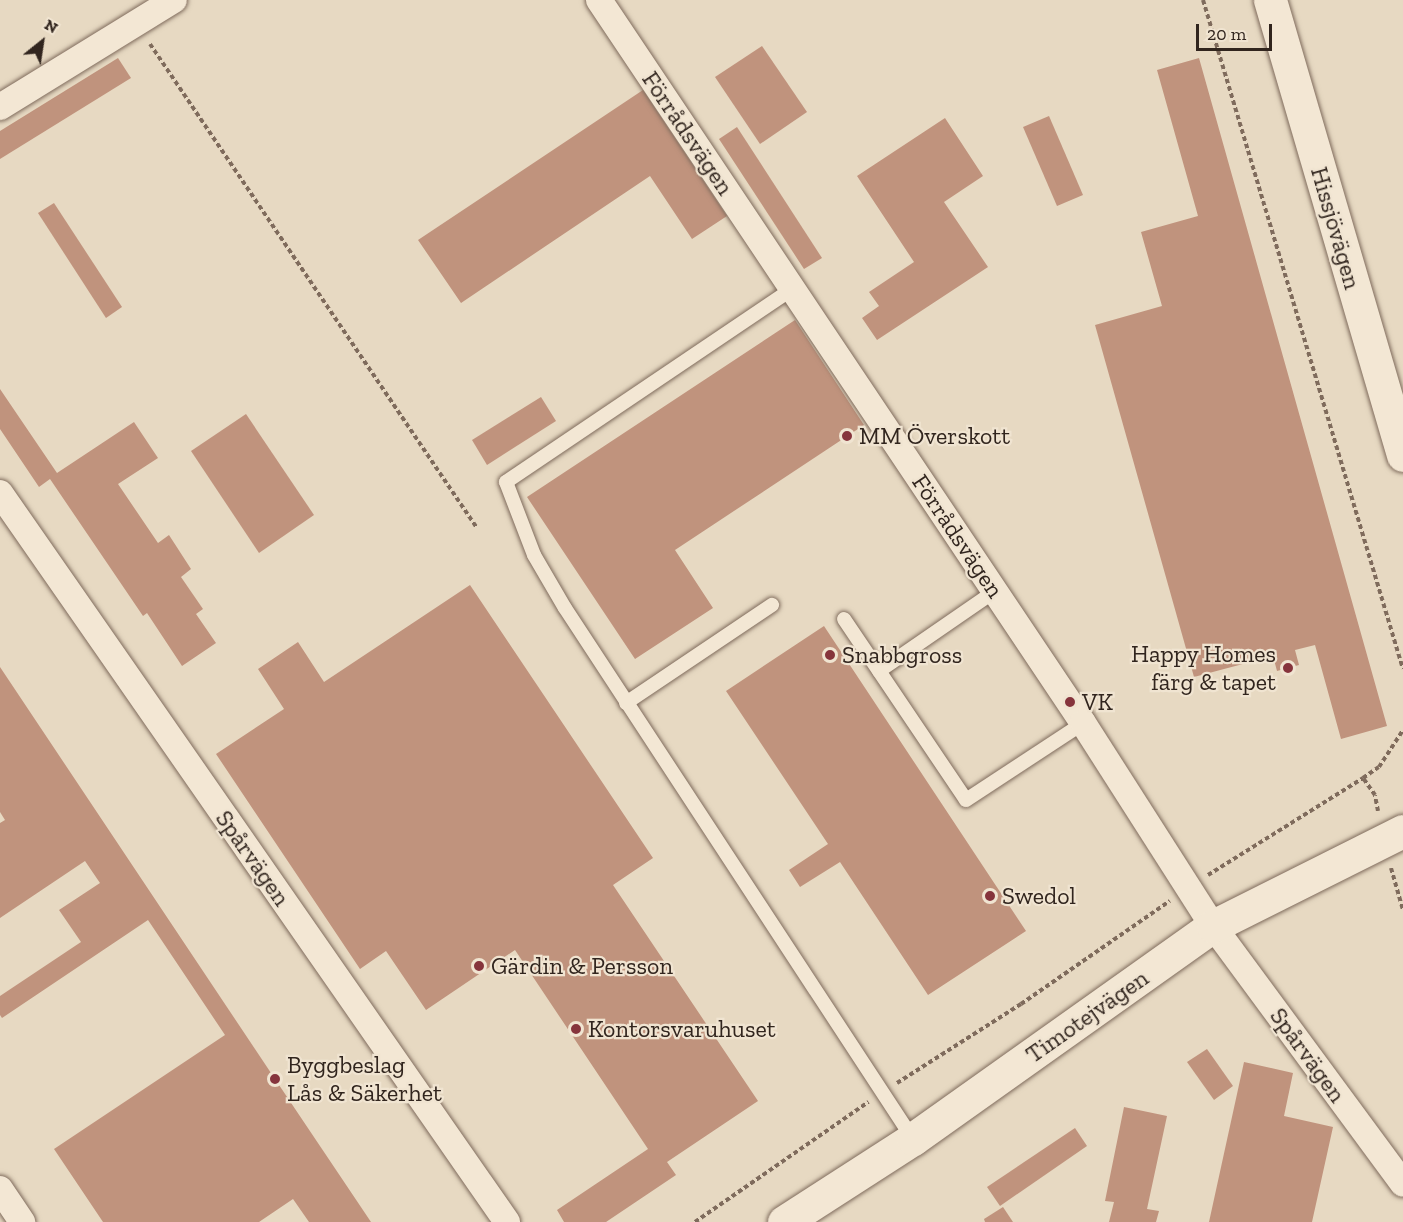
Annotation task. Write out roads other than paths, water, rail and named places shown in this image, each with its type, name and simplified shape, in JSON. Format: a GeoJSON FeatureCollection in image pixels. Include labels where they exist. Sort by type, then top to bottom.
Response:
{"type":"FeatureCollection","features":[{"type":"Feature","properties":{"kind":"street"},"geometry":{"type":"LineString","coordinates":[[0,107],[174,0]]}},
{"type":"Feature","properties":{"kind":"street","name":"Förrådsvägen"},"geometry":{"type":"LineString","coordinates":[[598,0],[1083,723],[1213,926]]}},
{"type":"Feature","properties":{"kind":"street","name":"Hissjövägen"},"geometry":{"type":"LineString","coordinates":[[1270,0],[1403,455]]}},
{"type":"Feature","properties":{"kind":"street","name":"Spårvägen"},"geometry":{"type":"LineString","coordinates":[[0,493],[507,1222]]}},
{"type":"Feature","properties":{"kind":"street","name":"Timotejvägen"},"geometry":{"type":"LineString","coordinates":[[784,1222],[913,1138],[1213,926],[1403,831]]}},
{"type":"Feature","properties":{"kind":"street","name":"Spårvägen"},"geometry":{"type":"LineString","coordinates":[[1213,926],[1403,1184]]}},
{"type":"Feature","properties":{"kind":"street"},"geometry":{"type":"LineString","coordinates":[[0,1189],[22,1222]]}},
{"type":"Feature","properties":{"kind":"lane"},"geometry":{"type":"LineString","coordinates":[[792,289],[506,482],[534,555],[626,703],[913,1138]]}},
{"type":"Feature","properties":{"kind":"lane"},"geometry":{"type":"LineString","coordinates":[[879,671],[995,591]]}},
{"type":"Feature","properties":{"kind":"lane"},"geometry":{"type":"LineString","coordinates":[[626,703],[772,605]]}},
{"type":"Feature","properties":{"kind":"lane"},"geometry":{"type":"LineString","coordinates":[[844,619],[966,800],[1083,723]]}},
{"type":"Feature","properties":{"kind":"place","name":"MM Överskott"},"geometry":{"type":"Point","coordinates":[847,436]}},
{"type":"Feature","properties":{"kind":"place","name":"Snabbgross"},"geometry":{"type":"Point","coordinates":[830,655]}},
{"type":"Feature","properties":{"kind":"place","name":"Happy Homes färg & tapet"},"geometry":{"type":"Point","coordinates":[1288,668]}},
{"type":"Feature","properties":{"kind":"place","name":"VK"},"geometry":{"type":"Point","coordinates":[1070,702]}},
{"type":"Feature","properties":{"kind":"place","name":"Swedol"},"geometry":{"type":"Point","coordinates":[990,896]}},
{"type":"Feature","properties":{"kind":"place","name":"Gärdin & Persson"},"geometry":{"type":"Point","coordinates":[479,966]}},
{"type":"Feature","properties":{"kind":"place","name":"Kontorsvaruhuset"},"geometry":{"type":"Point","coordinates":[576,1029]}},
{"type":"Feature","properties":{"kind":"place","name":"Byggbeslag Lås & Säkerhet"},"geometry":{"type":"Point","coordinates":[275,1079]}}]}
